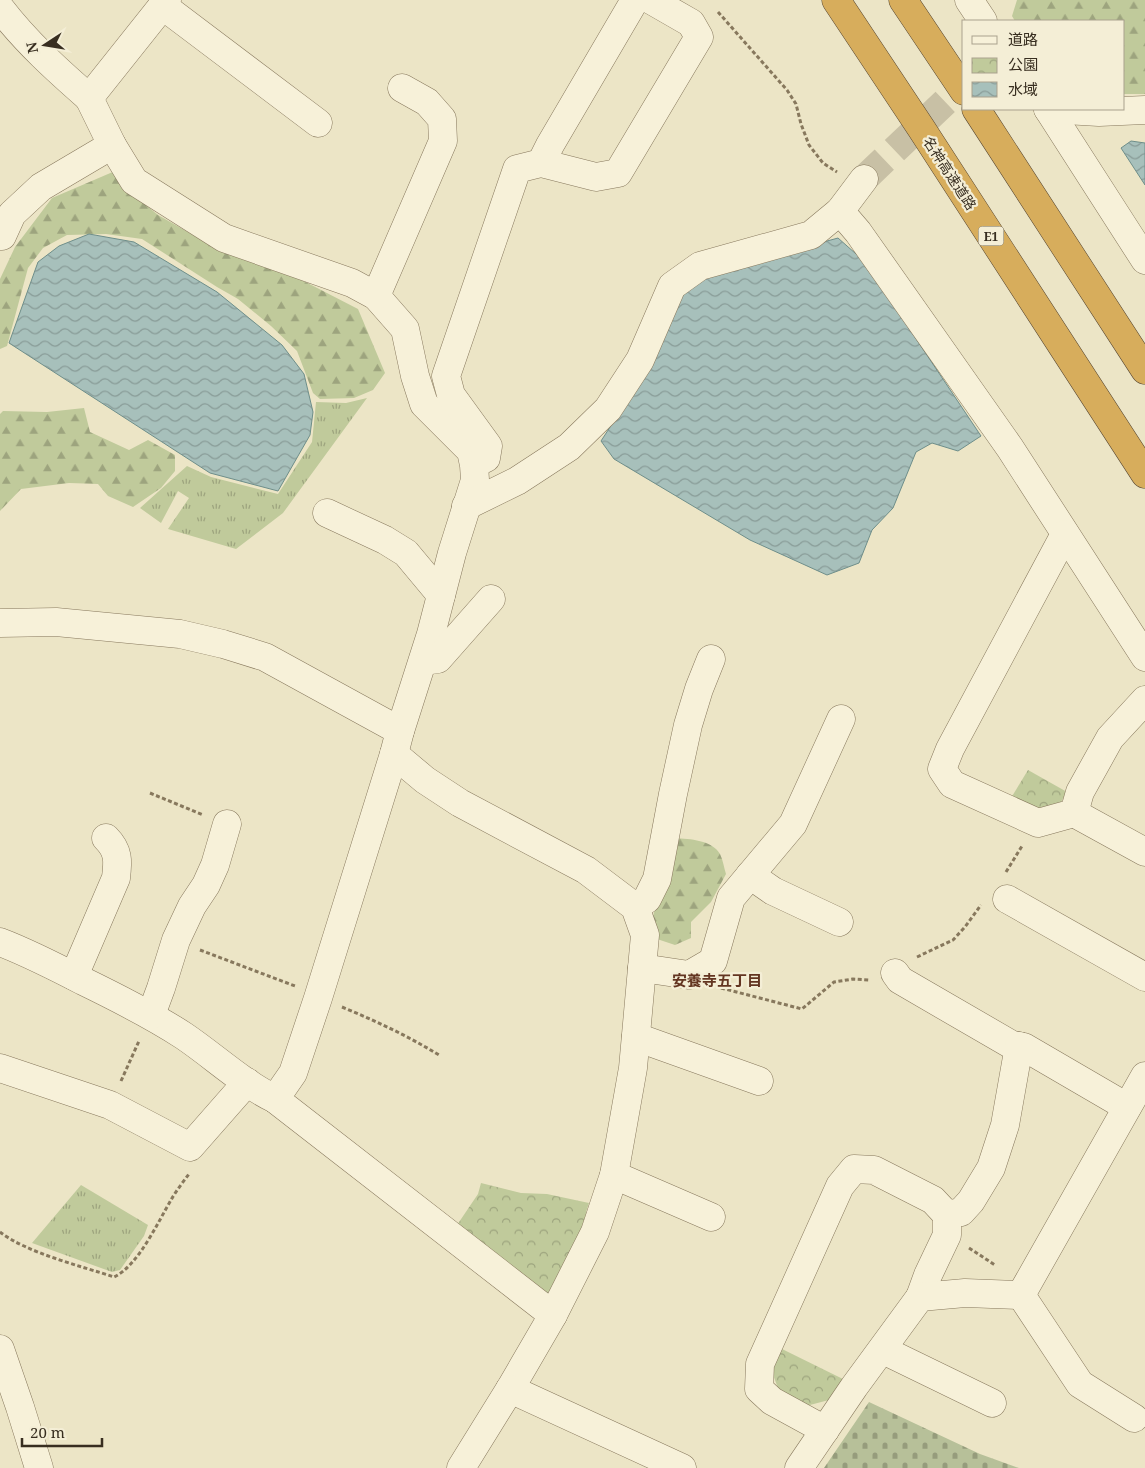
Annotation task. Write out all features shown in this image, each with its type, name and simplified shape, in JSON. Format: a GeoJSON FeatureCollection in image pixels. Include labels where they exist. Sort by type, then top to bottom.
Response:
{"type":"FeatureCollection","features":[{"type":"Feature","properties":{"kind":"highway","name":"名神高速道路"},"geometry":{"type":"LineString","coordinates":[[836,0],[1145,474]]}},
{"type":"Feature","properties":{"kind":"highway"},"geometry":{"type":"LineString","coordinates":[[903,0],[962,88]]}},
{"type":"Feature","properties":{"kind":"highway"},"geometry":{"type":"LineString","coordinates":[[977,110],[1145,370]]}},
{"type":"Feature","properties":{"kind":"street"},"geometry":{"type":"LineString","coordinates":[[541,163],[635,0]]}},
{"type":"Feature","properties":{"kind":"street"},"geometry":{"type":"LineString","coordinates":[[474,465],[486,458],[488,446],[451,395],[446,376],[517,169],[541,163],[596,177],[618,173],[699,37],[691,23],[651,0]]}},
{"type":"Feature","properties":{"kind":"street"},"geometry":{"type":"LineString","coordinates":[[969,0],[982,20]]}},
{"type":"Feature","properties":{"kind":"street"},"geometry":{"type":"LineString","coordinates":[[89,98],[165,3],[318,123]]}},
{"type":"Feature","properties":{"kind":"street"},"geometry":{"type":"LineString","coordinates":[[0,8],[15,28],[89,98],[112,146],[134,182],[224,238],[352,283],[376,296],[405,329],[415,376],[424,404],[471,451],[475,480],[423,661],[319,996],[293,1073],[275,1099]]}},
{"type":"Feature","properties":{"kind":"street"},"geometry":{"type":"LineString","coordinates":[[376,296],[443,141],[442,119],[427,102],[402,88]]}},
{"type":"Feature","properties":{"kind":"street"},"geometry":{"type":"LineString","coordinates":[[1049,110],[1145,260]]}},
{"type":"Feature","properties":{"kind":"street"},"geometry":{"type":"LineString","coordinates":[[1065,110],[1100,112],[1145,110]]}},
{"type":"Feature","properties":{"kind":"street"},"geometry":{"type":"LineString","coordinates":[[2,236],[12,214],[41,187],[112,146]]}},
{"type":"Feature","properties":{"kind":"street"},"geometry":{"type":"LineString","coordinates":[[466,506],[517,481],[569,447],[608,409],[640,360],[672,286],[700,266],[811,235],[840,211],[860,184]]}},
{"type":"Feature","properties":{"kind":"street"},"geometry":{"type":"LineString","coordinates":[[840,211],[858,232],[1010,448],[1145,658]]}},
{"type":"Feature","properties":{"kind":"street"},"geometry":{"type":"LineString","coordinates":[[327,513],[385,540],[406,554],[441,595]]}},
{"type":"Feature","properties":{"kind":"street"},"geometry":{"type":"LineString","coordinates":[[1065,534],[950,749],[942,769],[952,784],[1038,824],[1074,813],[1145,852]]}},
{"type":"Feature","properties":{"kind":"street"},"geometry":{"type":"LineString","coordinates":[[423,661],[438,659],[491,599]]}},
{"type":"Feature","properties":{"kind":"street"},"geometry":{"type":"LineString","coordinates":[[0,623],[56,622],[180,634],[223,644],[264,657],[397,742],[425,780],[460,803],[586,870],[634,907],[645,936],[633,1068],[614,1175],[595,1232],[553,1315],[461,1468]]}},
{"type":"Feature","properties":{"kind":"street"},"geometry":{"type":"LineString","coordinates":[[634,907],[647,900],[657,880],[672,794],[688,725],[711,659]]}},
{"type":"Feature","properties":{"kind":"street"},"geometry":{"type":"LineString","coordinates":[[1074,813],[1080,792],[1110,738],[1145,700]]}},
{"type":"Feature","properties":{"kind":"street"},"geometry":{"type":"LineString","coordinates":[[642,968],[689,975],[712,961],[731,898],[793,824],[841,718]]}},
{"type":"Feature","properties":{"kind":"street"},"geometry":{"type":"LineString","coordinates":[[151,1015],[176,940],[192,906],[206,885],[227,824]]}},
{"type":"Feature","properties":{"kind":"street"},"geometry":{"type":"LineString","coordinates":[[74,976],[116,878],[118,861],[112,844],[106,838]]}},
{"type":"Feature","properties":{"kind":"street"},"geometry":{"type":"LineString","coordinates":[[750,875],[773,891],[839,922]]}},
{"type":"Feature","properties":{"kind":"street"},"geometry":{"type":"LineString","coordinates":[[997,893],[1145,977]]}},
{"type":"Feature","properties":{"kind":"street"},"geometry":{"type":"LineString","coordinates":[[0,942],[26,952],[151,1015],[185,1037],[262,1093],[275,1099],[553,1315]]}},
{"type":"Feature","properties":{"kind":"street"},"geometry":{"type":"LineString","coordinates":[[895,973],[900,980],[1012,1045],[1024,1047],[1127,1107]]}},
{"type":"Feature","properties":{"kind":"street"},"geometry":{"type":"LineString","coordinates":[[636,1037],[759,1081]]}},
{"type":"Feature","properties":{"kind":"street"},"geometry":{"type":"LineString","coordinates":[[799,1468],[854,1387],[883,1350],[920,1297],[947,1225],[971,1201],[991,1168],[1005,1125],[1019,1046]]}},
{"type":"Feature","properties":{"kind":"street"},"geometry":{"type":"LineString","coordinates":[[0,1068],[110,1105],[190,1147],[247,1082]]}},
{"type":"Feature","properties":{"kind":"street"},"geometry":{"type":"LineString","coordinates":[[1021,1294],[1145,1076]]}},
{"type":"Feature","properties":{"kind":"street"},"geometry":{"type":"LineString","coordinates":[[825,1430],[772,1401],[760,1389],[760,1364],[840,1186],[854,1169],[874,1170],[933,1200],[947,1225]]}},
{"type":"Feature","properties":{"kind":"street"},"geometry":{"type":"LineString","coordinates":[[614,1175],[711,1217]]}},
{"type":"Feature","properties":{"kind":"street"},"geometry":{"type":"LineString","coordinates":[[920,1297],[965,1293],[1021,1294]]}},
{"type":"Feature","properties":{"kind":"street"},"geometry":{"type":"LineString","coordinates":[[1021,1294],[1080,1384],[1134,1418]]}},
{"type":"Feature","properties":{"kind":"street"},"geometry":{"type":"LineString","coordinates":[[0,1350],[39,1468]]}},
{"type":"Feature","properties":{"kind":"street"},"geometry":{"type":"LineString","coordinates":[[883,1350],[992,1403]]}},
{"type":"Feature","properties":{"kind":"street"},"geometry":{"type":"LineString","coordinates":[[510,1389],[682,1468]]}},
{"type":"Feature","properties":{"kind":"path"},"geometry":{"type":"LineString","coordinates":[[714,7],[787,90],[796,104],[809,145],[823,163],[842,176],[860,184]]}},
{"type":"Feature","properties":{"kind":"path"},"geometry":{"type":"LineString","coordinates":[[150,793],[227,824]]}},
{"type":"Feature","properties":{"kind":"path"},"geometry":{"type":"LineString","coordinates":[[712,961],[714,986],[802,1008],[834,982],[853,979],[869,980],[895,973],[922,953],[953,940],[997,893],[1029,833],[1038,824]]}},
{"type":"Feature","properties":{"kind":"path"},"geometry":{"type":"LineString","coordinates":[[176,940],[371,1018],[410,1037],[439,1055]]}},
{"type":"Feature","properties":{"kind":"path"},"geometry":{"type":"LineString","coordinates":[[110,1105],[151,1015]]}},
{"type":"Feature","properties":{"kind":"path"},"geometry":{"type":"LineString","coordinates":[[0,1232],[7,1238],[39,1252],[114,1277],[122,1273],[146,1245],[172,1197],[200,1159],[190,1147]]}},
{"type":"Feature","properties":{"kind":"path"},"geometry":{"type":"LineString","coordinates":[[947,1225],[1009,1275],[1021,1294]]}},
{"type":"Feature","properties":{"kind":"green space"},"geometry":{"type":"Polygon","coordinates":[[[1017,0],[1145,0],[1145,94],[1125,94],[1125,20],[1014,20],[1012,16],[1017,0]]]}},
{"type":"Feature","properties":{"kind":"green space"},"geometry":{"type":"Polygon","coordinates":[[[115,171],[129,191],[158,215],[223,252],[290,274],[358,309],[385,373],[373,390],[354,398],[320,399],[313,393],[297,351],[271,326],[238,299],[142,239],[106,234],[67,235],[43,248],[28,268],[7,346],[0,349],[0,279],[15,247],[52,198],[115,171]]]}},
{"type":"Feature","properties":{"kind":"green space"},"geometry":{"type":"Polygon","coordinates":[[[367,398],[283,513],[236,549],[168,529],[189,498],[178,491],[161,523],[140,508],[187,466],[211,477],[278,494],[312,442],[316,402],[346,403],[367,398]]]}},
{"type":"Feature","properties":{"kind":"green space"},"geometry":{"type":"Polygon","coordinates":[[[84,408],[90,432],[129,450],[148,440],[175,455],[175,471],[161,488],[133,507],[108,496],[98,484],[69,483],[21,489],[0,511],[0,414],[3,411],[47,412],[84,408]]]}},
{"type":"Feature","properties":{"kind":"green space"},"geometry":{"type":"Polygon","coordinates":[[[1028,770],[1067,792],[1058,807],[1042,813],[1011,798],[1028,770]]]}},
{"type":"Feature","properties":{"kind":"green space"},"geometry":{"type":"Polygon","coordinates":[[[675,838],[700,841],[712,846],[720,854],[726,874],[711,902],[691,922],[691,938],[675,945],[651,937],[650,927],[675,838]]]}},
{"type":"Feature","properties":{"kind":"green space"},"geometry":{"type":"Polygon","coordinates":[[[481,1183],[521,1193],[547,1194],[589,1203],[586,1212],[592,1214],[554,1294],[542,1295],[455,1228],[478,1194],[481,1183]]]}},
{"type":"Feature","properties":{"kind":"green space"},"geometry":{"type":"Polygon","coordinates":[[[81,1185],[148,1225],[144,1236],[120,1270],[112,1272],[32,1243],[81,1185]]]}},
{"type":"Feature","properties":{"kind":"green space"},"geometry":{"type":"Polygon","coordinates":[[[782,1349],[845,1380],[829,1400],[806,1406],[779,1391],[771,1369],[782,1349]]]}},
{"type":"Feature","properties":{"kind":"green space"},"geometry":{"type":"Polygon","coordinates":[[[869,1402],[980,1454],[1019,1468],[824,1468],[869,1402]]]}},
{"type":"Feature","properties":{"kind":"water"},"geometry":{"type":"Polygon","coordinates":[[[1131,141],[1145,143],[1145,185],[1121,148],[1131,141]]]}},
{"type":"Feature","properties":{"kind":"water"},"geometry":{"type":"Polygon","coordinates":[[[89,234],[134,242],[217,292],[282,345],[304,374],[313,412],[310,435],[278,491],[210,473],[9,343],[38,262],[59,246],[89,234]]]}},
{"type":"Feature","properties":{"kind":"water"},"geometry":{"type":"Polygon","coordinates":[[[838,238],[864,261],[981,436],[958,451],[932,443],[916,452],[893,508],[872,530],[859,563],[827,575],[750,540],[614,459],[601,441],[640,381],[680,296],[701,278],[838,238]]]}},
{"type":"Feature","properties":{"kind":"tunnel"},"geometry":{"type":"LineString","coordinates":[[864,179],[962,86]]}},
{"type":"Feature","properties":{"kind":"district","name":"安養寺五丁目"},"geometry":{"type":"Point","coordinates":[717,980]}}]}
